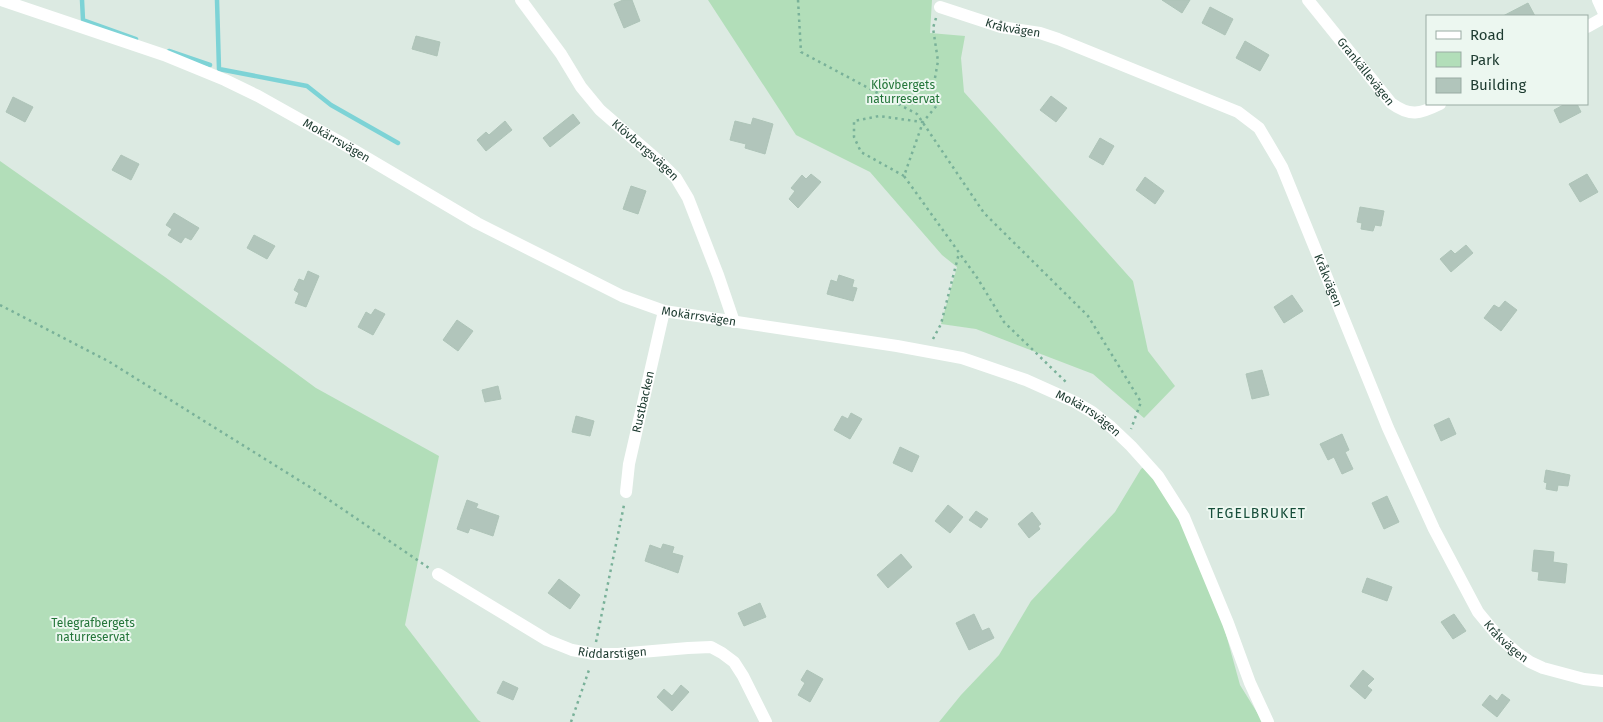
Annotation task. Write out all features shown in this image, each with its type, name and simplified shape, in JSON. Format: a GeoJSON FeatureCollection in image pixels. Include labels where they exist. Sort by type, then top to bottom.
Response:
{"type":"FeatureCollection","features":[{"type":"Feature","properties":{"kind":"street","name":"Mokärrsvägen"},"geometry":{"type":"LineString","coordinates":[[1,0],[164,55],[225,80],[332,137],[477,223],[622,296],[664,311],[962,358],[1026,380],[1092,412],[1127,442],[1158,476],[1184,518],[1268,722]]}},
{"type":"Feature","properties":{"kind":"street","name":"Klövbergsvägen"},"geometry":{"type":"LineString","coordinates":[[521,0],[561,54],[581,87],[600,110],[661,162],[676,178],[688,198],[734,322]]}},
{"type":"Feature","properties":{"kind":"street","name":"Grankällevägen"},"geometry":{"type":"LineString","coordinates":[[1308,0],[1392,102],[1402,110],[1410,112],[1429,110],[1438,105]]}},
{"type":"Feature","properties":{"kind":"street"},"geometry":{"type":"LineString","coordinates":[[1598,0],[1603,11]]}},
{"type":"Feature","properties":{"kind":"street","name":"Kråkvägen"},"geometry":{"type":"LineString","coordinates":[[940,7],[1002,27],[1040,33],[1058,39],[1238,112],[1259,128],[1282,167],[1392,437],[1434,529],[1478,612],[1497,635],[1530,662],[1543,668],[1584,679],[1603,680]]}},
{"type":"Feature","properties":{"kind":"street"},"geometry":{"type":"LineString","coordinates":[[1588,26],[1603,18]]}},
{"type":"Feature","properties":{"kind":"street","name":"Rustbacken"},"geometry":{"type":"LineString","coordinates":[[626,492],[629,464],[664,311]]}},
{"type":"Feature","properties":{"kind":"street","name":"Riddarstigen"},"geometry":{"type":"LineString","coordinates":[[438,574],[547,640],[572,650],[594,654],[618,654],[710,647],[722,652],[734,662],[743,676],[766,722]]}},
{"type":"Feature","properties":{"kind":"path"},"geometry":{"type":"LineString","coordinates":[[798,0],[801,52],[918,114],[984,213],[1088,316],[1141,402],[1127,442]]}},
{"type":"Feature","properties":{"kind":"path"},"geometry":{"type":"LineString","coordinates":[[904,176],[923,122],[938,104],[933,89],[938,60],[933,28],[940,7]]}},
{"type":"Feature","properties":{"kind":"path"},"geometry":{"type":"LineString","coordinates":[[923,122],[879,116],[854,120],[854,137],[861,152],[904,176],[978,279],[1004,322],[1066,383],[1064,397]]}},
{"type":"Feature","properties":{"kind":"path"},"geometry":{"type":"LineString","coordinates":[[926,351],[941,324],[959,252]]}},
{"type":"Feature","properties":{"kind":"path"},"geometry":{"type":"LineString","coordinates":[[0,305],[108,361],[313,489],[438,574]]}},
{"type":"Feature","properties":{"kind":"path"},"geometry":{"type":"LineString","coordinates":[[571,722],[594,654],[626,492]]}},
{"type":"Feature","properties":{"kind":"green space","name":"Klövbergets naturreservat"},"geometry":{"type":"Polygon","coordinates":[[[708,0],[932,0],[930,33],[965,36],[961,58],[964,92],[1133,281],[1148,351],[1175,386],[1144,418],[1093,374],[976,329],[941,324],[957,267],[942,255],[870,172],[796,135],[708,0]]]}},
{"type":"Feature","properties":{"kind":"green space","name":"Telegrafbergets naturreservat"},"geometry":{"type":"Polygon","coordinates":[[[0,161],[165,277],[316,388],[439,456],[405,625],[481,722],[0,722],[0,161]]]}},
{"type":"Feature","properties":{"kind":"green space"},"geometry":{"type":"Polygon","coordinates":[[[1145,466],[1180,519],[1218,605],[1240,685],[1263,722],[939,722],[961,695],[999,655],[1031,601],[1115,512],[1141,469],[1145,466]]]}},
{"type":"Feature","properties":{"kind":"building"},"geometry":{"type":"Polygon","coordinates":[[[623,0],[632,0],[640,21],[624,28],[614,4],[623,0]]]}},
{"type":"Feature","properties":{"kind":"building"},"geometry":{"type":"Polygon","coordinates":[[[1162,0],[1190,0],[1182,13],[1162,0]]]}},
{"type":"Feature","properties":{"kind":"building"},"geometry":{"type":"Polygon","coordinates":[[[1528,3],[1534,15],[1505,15],[1528,3]]]}},
{"type":"Feature","properties":{"kind":"building"},"geometry":{"type":"Polygon","coordinates":[[[1210,7],[1233,19],[1225,35],[1202,23],[1210,7]]]}},
{"type":"Feature","properties":{"kind":"building"},"geometry":{"type":"Polygon","coordinates":[[[416,36],[440,42],[437,56],[412,49],[416,36]]]}},
{"type":"Feature","properties":{"kind":"building"},"geometry":{"type":"Polygon","coordinates":[[[1245,41],[1269,55],[1260,71],[1236,58],[1245,41]]]}},
{"type":"Feature","properties":{"kind":"building"},"geometry":{"type":"Polygon","coordinates":[[[1051,96],[1067,108],[1056,122],[1040,110],[1051,96]]]}},
{"type":"Feature","properties":{"kind":"building"},"geometry":{"type":"Polygon","coordinates":[[[13,97],[33,107],[25,122],[6,112],[13,97]]]}},
{"type":"Feature","properties":{"kind":"building"},"geometry":{"type":"Polygon","coordinates":[[[1563,105],[1578,105],[1581,112],[1560,123],[1554,110],[1563,105]]]}},
{"type":"Feature","properties":{"kind":"building"},"geometry":{"type":"Polygon","coordinates":[[[573,114],[580,123],[550,147],[543,138],[573,114]]]}},
{"type":"Feature","properties":{"kind":"building"},"geometry":{"type":"Polygon","coordinates":[[[753,118],[773,124],[765,154],[745,148],[746,144],[730,140],[735,121],[751,125],[753,118]]]}},
{"type":"Feature","properties":{"kind":"building"},"geometry":{"type":"Polygon","coordinates":[[[505,121],[512,130],[486,151],[477,140],[486,132],[489,135],[505,121]]]}},
{"type":"Feature","properties":{"kind":"building"},"geometry":{"type":"Polygon","coordinates":[[[1100,138],[1114,146],[1103,165],[1089,157],[1100,138]]]}},
{"type":"Feature","properties":{"kind":"building"},"geometry":{"type":"Polygon","coordinates":[[[121,155],[139,164],[131,180],[112,170],[121,155]]]}},
{"type":"Feature","properties":{"kind":"building"},"geometry":{"type":"Polygon","coordinates":[[[811,174],[821,182],[798,208],[789,199],[795,191],[791,188],[802,175],[806,179],[811,174]]]}},
{"type":"Feature","properties":{"kind":"building"},"geometry":{"type":"Polygon","coordinates":[[[1587,174],[1598,192],[1580,202],[1569,184],[1587,174]]]}},
{"type":"Feature","properties":{"kind":"building"},"geometry":{"type":"Polygon","coordinates":[[[1145,177],[1164,191],[1155,204],[1136,190],[1145,177]]]}},
{"type":"Feature","properties":{"kind":"building"},"geometry":{"type":"Polygon","coordinates":[[[631,186],[646,191],[638,214],[623,209],[631,186]]]}},
{"type":"Feature","properties":{"kind":"building"},"geometry":{"type":"Polygon","coordinates":[[[1360,207],[1384,211],[1381,226],[1375,225],[1373,231],[1361,229],[1362,223],[1357,222],[1360,207]]]}},
{"type":"Feature","properties":{"kind":"building"},"geometry":{"type":"Polygon","coordinates":[[[174,213],[199,228],[191,240],[185,237],[181,243],[168,235],[172,229],[166,225],[174,213]]]}},
{"type":"Feature","properties":{"kind":"building"},"geometry":{"type":"Polygon","coordinates":[[[254,235],[275,246],[267,259],[247,248],[254,235]]]}},
{"type":"Feature","properties":{"kind":"building"},"geometry":{"type":"Polygon","coordinates":[[[1466,245],[1473,253],[1451,272],[1440,259],[1451,250],[1455,254],[1466,245]]]}},
{"type":"Feature","properties":{"kind":"building"},"geometry":{"type":"Polygon","coordinates":[[[308,271],[319,276],[306,307],[295,303],[299,293],[294,290],[299,279],[304,281],[308,271]]]}},
{"type":"Feature","properties":{"kind":"building"},"geometry":{"type":"Polygon","coordinates":[[[839,275],[854,280],[852,287],[857,288],[853,301],[827,294],[831,280],[837,282],[839,275]]]}},
{"type":"Feature","properties":{"kind":"building"},"geometry":{"type":"Polygon","coordinates":[[[1292,295],[1303,311],[1284,323],[1274,307],[1292,295]]]}},
{"type":"Feature","properties":{"kind":"building"},"geometry":{"type":"Polygon","coordinates":[[[1505,301],[1517,310],[1501,331],[1484,318],[1494,305],[1499,308],[1505,301]]]}},
{"type":"Feature","properties":{"kind":"building"},"geometry":{"type":"Polygon","coordinates":[[[375,309],[385,314],[373,335],[358,327],[366,312],[371,315],[375,309]]]}},
{"type":"Feature","properties":{"kind":"building"},"geometry":{"type":"Polygon","coordinates":[[[457,320],[473,331],[458,351],[443,340],[457,320]]]}},
{"type":"Feature","properties":{"kind":"building"},"geometry":{"type":"Polygon","coordinates":[[[1262,370],[1269,395],[1252,399],[1246,374],[1262,370]]]}},
{"type":"Feature","properties":{"kind":"building"},"geometry":{"type":"Polygon","coordinates":[[[498,386],[501,399],[485,402],[482,390],[498,386]]]}},
{"type":"Feature","properties":{"kind":"building"},"geometry":{"type":"Polygon","coordinates":[[[851,413],[862,419],[850,439],[834,430],[842,416],[848,419],[851,413]]]}},
{"type":"Feature","properties":{"kind":"building"},"geometry":{"type":"Polygon","coordinates":[[[576,416],[594,421],[590,436],[572,432],[576,416]]]}},
{"type":"Feature","properties":{"kind":"building"},"geometry":{"type":"Polygon","coordinates":[[[1449,418],[1456,434],[1441,441],[1434,425],[1449,418]]]}},
{"type":"Feature","properties":{"kind":"building"},"geometry":{"type":"Polygon","coordinates":[[[1342,434],[1349,450],[1345,452],[1353,469],[1342,474],[1334,457],[1328,460],[1320,444],[1342,434]]]}},
{"type":"Feature","properties":{"kind":"building"},"geometry":{"type":"Polygon","coordinates":[[[900,447],[919,456],[912,472],[893,463],[900,447]]]}},
{"type":"Feature","properties":{"kind":"building"},"geometry":{"type":"Polygon","coordinates":[[[1546,470],[1570,475],[1568,486],[1558,485],[1557,491],[1546,489],[1547,483],[1544,482],[1546,470]]]}},
{"type":"Feature","properties":{"kind":"building"},"geometry":{"type":"Polygon","coordinates":[[[1387,496],[1399,522],[1384,529],[1372,503],[1387,496]]]}},
{"type":"Feature","properties":{"kind":"building"},"geometry":{"type":"Polygon","coordinates":[[[467,500],[478,504],[476,508],[499,516],[493,536],[470,528],[468,533],[457,529],[467,500]]]}},
{"type":"Feature","properties":{"kind":"building"},"geometry":{"type":"Polygon","coordinates":[[[948,505],[963,517],[950,533],[935,521],[948,505]]]}},
{"type":"Feature","properties":{"kind":"building"},"geometry":{"type":"Polygon","coordinates":[[[976,511],[988,519],[981,528],[969,520],[976,511]]]}},
{"type":"Feature","properties":{"kind":"building"},"geometry":{"type":"Polygon","coordinates":[[[1032,512],[1041,524],[1038,526],[1040,529],[1029,538],[1018,524],[1032,512]]]}},
{"type":"Feature","properties":{"kind":"building"},"geometry":{"type":"Polygon","coordinates":[[[663,544],[674,547],[672,553],[683,556],[678,573],[645,561],[650,545],[661,549],[663,544]]]}},
{"type":"Feature","properties":{"kind":"building"},"geometry":{"type":"Polygon","coordinates":[[[1534,550],[1554,552],[1553,562],[1567,564],[1565,583],[1538,580],[1539,572],[1532,571],[1534,550]]]}},
{"type":"Feature","properties":{"kind":"building"},"geometry":{"type":"Polygon","coordinates":[[[901,554],[912,567],[888,588],[877,575],[901,554]]]}},
{"type":"Feature","properties":{"kind":"building"},"geometry":{"type":"Polygon","coordinates":[[[1367,578],[1392,587],[1387,601],[1362,592],[1367,578]]]}},
{"type":"Feature","properties":{"kind":"building"},"geometry":{"type":"Polygon","coordinates":[[[559,579],[580,595],[570,609],[548,593],[559,579]]]}},
{"type":"Feature","properties":{"kind":"building"},"geometry":{"type":"Polygon","coordinates":[[[760,603],[766,617],[744,626],[738,613],[760,603]]]}},
{"type":"Feature","properties":{"kind":"building"},"geometry":{"type":"Polygon","coordinates":[[[974,614],[982,631],[989,628],[994,638],[969,650],[956,623],[974,614]]]}},
{"type":"Feature","properties":{"kind":"building"},"geometry":{"type":"Polygon","coordinates":[[[1454,614],[1466,631],[1453,639],[1441,622],[1454,614]]]}},
{"type":"Feature","properties":{"kind":"building"},"geometry":{"type":"Polygon","coordinates":[[[807,670],[823,679],[810,702],[798,695],[805,683],[801,680],[807,670]]]}},
{"type":"Feature","properties":{"kind":"building"},"geometry":{"type":"Polygon","coordinates":[[[1363,670],[1374,679],[1367,686],[1372,690],[1365,699],[1350,686],[1363,670]]]}},
{"type":"Feature","properties":{"kind":"building"},"geometry":{"type":"Polygon","coordinates":[[[503,681],[518,688],[513,700],[497,693],[503,681]]]}},
{"type":"Feature","properties":{"kind":"building"},"geometry":{"type":"Polygon","coordinates":[[[681,685],[689,692],[672,711],[657,697],[664,689],[672,696],[681,685]]]}},
{"type":"Feature","properties":{"kind":"building"},"geometry":{"type":"Polygon","coordinates":[[[1502,694],[1510,700],[1497,717],[1482,705],[1490,695],[1497,701],[1502,694]]]}},
{"type":"Feature","properties":{"kind":"waterway"},"geometry":{"type":"LineString","coordinates":[[82,0],[83,20],[136,39]]}},
{"type":"Feature","properties":{"kind":"waterway"},"geometry":{"type":"LineString","coordinates":[[217,0],[219,69],[307,86],[331,105],[398,143]]}},
{"type":"Feature","properties":{"kind":"waterway"},"geometry":{"type":"LineString","coordinates":[[169,51],[210,65]]}},
{"type":"Feature","properties":{"kind":"district","name":"TEGELBRUKET"},"geometry":{"type":"Point","coordinates":[1257,513]}}]}
